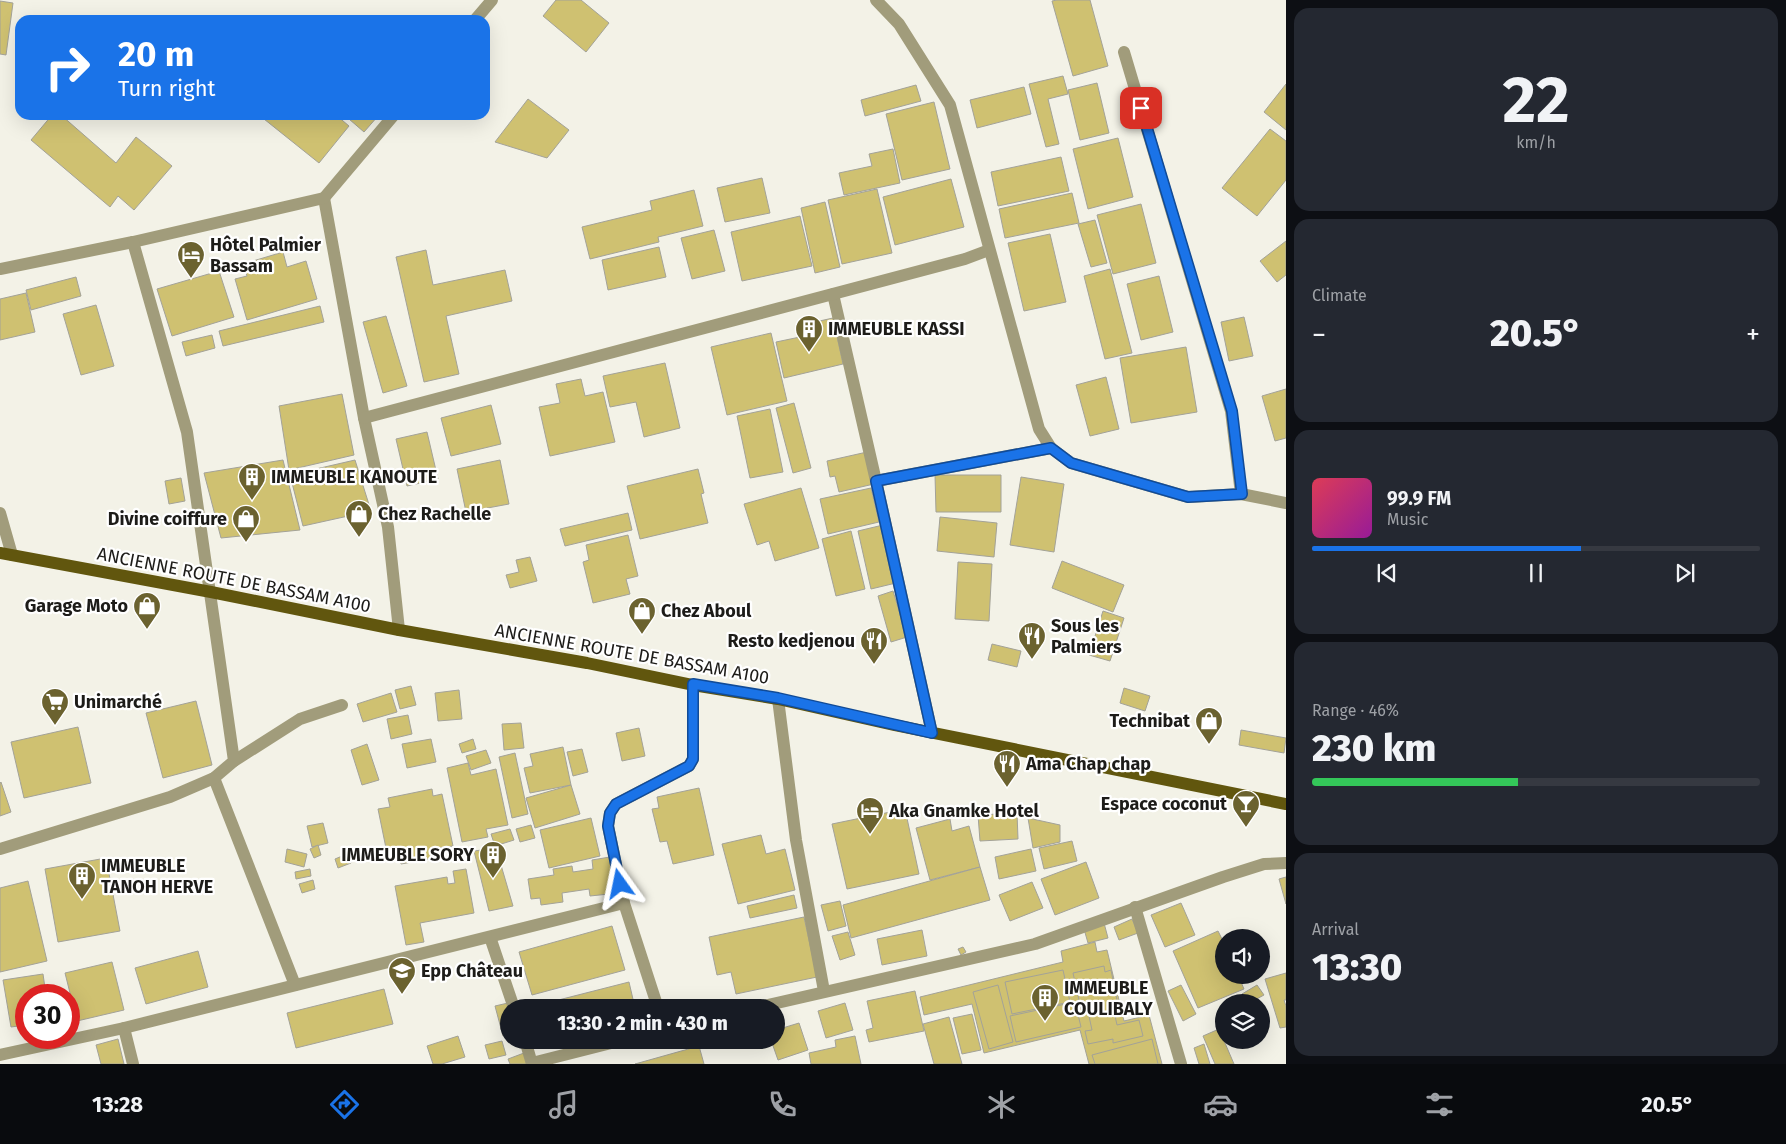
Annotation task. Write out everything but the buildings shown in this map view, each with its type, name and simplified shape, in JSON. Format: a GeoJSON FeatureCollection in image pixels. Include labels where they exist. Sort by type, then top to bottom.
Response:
{"type":"FeatureCollection","features":[{"type":"Feature","properties":{"kind":"main road","name":"ANCIENNE ROUTE DE BASSAM A100"},"geometry":{"type":"LineString","coordinates":[[6,554],[211,592],[399,630],[778,698],[932,733],[1286,804]]}},
{"type":"Feature","properties":{"kind":"street"},"geometry":{"type":"LineString","coordinates":[[479,15],[492,0]]}},
{"type":"Feature","properties":{"kind":"street"},"geometry":{"type":"LineString","coordinates":[[876,0],[899,24],[950,105],[1039,429],[1051,448],[1071,463],[1188,497],[1242,494],[1286,503]]}},
{"type":"Feature","properties":{"kind":"street"},"geometry":{"type":"LineString","coordinates":[[1124,52],[1232,411],[1242,494]]}},
{"type":"Feature","properties":{"kind":"street"},"geometry":{"type":"LineString","coordinates":[[0,268],[133,242],[324,198],[390,120]]}},
{"type":"Feature","properties":{"kind":"street"},"geometry":{"type":"LineString","coordinates":[[324,198],[364,418],[388,527],[399,630]]}},
{"type":"Feature","properties":{"kind":"street"},"geometry":{"type":"LineString","coordinates":[[133,242],[187,432],[234,761]]}},
{"type":"Feature","properties":{"kind":"street"},"geometry":{"type":"LineString","coordinates":[[364,418],[966,259],[989,250]]}},
{"type":"Feature","properties":{"kind":"street"},"geometry":{"type":"LineString","coordinates":[[833,294],[932,733]]}},
{"type":"Feature","properties":{"kind":"street"},"geometry":{"type":"LineString","coordinates":[[876,481],[1051,448]]}},
{"type":"Feature","properties":{"kind":"street"},"geometry":{"type":"LineString","coordinates":[[0,513],[6,554]]}},
{"type":"Feature","properties":{"kind":"street"},"geometry":{"type":"LineString","coordinates":[[655,999],[624,903],[608,826],[610,813],[616,804],[689,766],[693,759],[693,684]]}},
{"type":"Feature","properties":{"kind":"street"},"geometry":{"type":"LineString","coordinates":[[778,698],[796,840],[824,991]]}},
{"type":"Feature","properties":{"kind":"street"},"geometry":{"type":"LineString","coordinates":[[0,849],[170,797],[214,778],[234,761],[300,719],[342,705]]}},
{"type":"Feature","properties":{"kind":"street"},"geometry":{"type":"LineString","coordinates":[[214,778],[295,985]]}},
{"type":"Feature","properties":{"kind":"street"},"geometry":{"type":"LineString","coordinates":[[785,1001],[1035,944],[1135,907],[1264,864],[1286,862]]}},
{"type":"Feature","properties":{"kind":"street"},"geometry":{"type":"LineString","coordinates":[[0,1055],[124,1028],[624,903]]}},
{"type":"Feature","properties":{"kind":"street"},"geometry":{"type":"LineString","coordinates":[[1135,907],[1181,1064]]}},
{"type":"Feature","properties":{"kind":"street"},"geometry":{"type":"LineString","coordinates":[[490,937],[511,999]]}},
{"type":"Feature","properties":{"kind":"street"},"geometry":{"type":"LineString","coordinates":[[124,1028],[133,1064]]}},
{"type":"Feature","properties":{"kind":"street"},"geometry":{"type":"LineString","coordinates":[[528,1049],[532,1063],[587,1049]]}},
{"type":"Feature","properties":{"kind":"place","name":"Hôtel Palmier Bassam"},"geometry":{"type":"Point","coordinates":[191,279]}},
{"type":"Feature","properties":{"kind":"place","name":"IMMEUBLE KASSI"},"geometry":{"type":"Point","coordinates":[809,353]}},
{"type":"Feature","properties":{"kind":"place","name":"IMMEUBLE KANOUTE"},"geometry":{"type":"Point","coordinates":[252,501]}},
{"type":"Feature","properties":{"kind":"place","name":"Chez Rachelle"},"geometry":{"type":"Point","coordinates":[359,538]}},
{"type":"Feature","properties":{"kind":"place","name":"Divine coiffure"},"geometry":{"type":"Point","coordinates":[246,543]}},
{"type":"Feature","properties":{"kind":"place","name":"Garage Moto"},"geometry":{"type":"Point","coordinates":[147,630]}},
{"type":"Feature","properties":{"kind":"place","name":"Chez Aboul"},"geometry":{"type":"Point","coordinates":[642,635]}},
{"type":"Feature","properties":{"kind":"place","name":"Sous les Palmiers"},"geometry":{"type":"Point","coordinates":[1032,660]}},
{"type":"Feature","properties":{"kind":"place","name":"Resto kedjenou"},"geometry":{"type":"Point","coordinates":[874,665]}},
{"type":"Feature","properties":{"kind":"place","name":"Unimarché"},"geometry":{"type":"Point","coordinates":[55,726]}},
{"type":"Feature","properties":{"kind":"place","name":"Technibat"},"geometry":{"type":"Point","coordinates":[1209,745]}},
{"type":"Feature","properties":{"kind":"place","name":"Ama Chap chap"},"geometry":{"type":"Point","coordinates":[1007,788]}},
{"type":"Feature","properties":{"kind":"place","name":"Espace coconut"},"geometry":{"type":"Point","coordinates":[1246,828]}},
{"type":"Feature","properties":{"kind":"place","name":"Aka Gnamke Hotel"},"geometry":{"type":"Point","coordinates":[870,835]}},
{"type":"Feature","properties":{"kind":"place","name":"IMMEUBLE SORY"},"geometry":{"type":"Point","coordinates":[493,879]}},
{"type":"Feature","properties":{"kind":"place","name":"IMMEUBLE TANOH HERVE"},"geometry":{"type":"Point","coordinates":[82,900]}},
{"type":"Feature","properties":{"kind":"place","name":"Epp Château"},"geometry":{"type":"Point","coordinates":[402,995]}},
{"type":"Feature","properties":{"kind":"place","name":"IMMEUBLE COULIBALY"},"geometry":{"type":"Point","coordinates":[1045,1022]}},
{"type":"Feature","properties":{"kind":"route"},"geometry":{"type":"LineString","coordinates":[[620,884],[608,826],[610,813],[616,804],[689,766],[693,759],[693,684],[778,698],[932,733],[876,481],[1051,448],[1071,463],[1188,497],[1242,494],[1232,411],[1141,108]]}}]}
